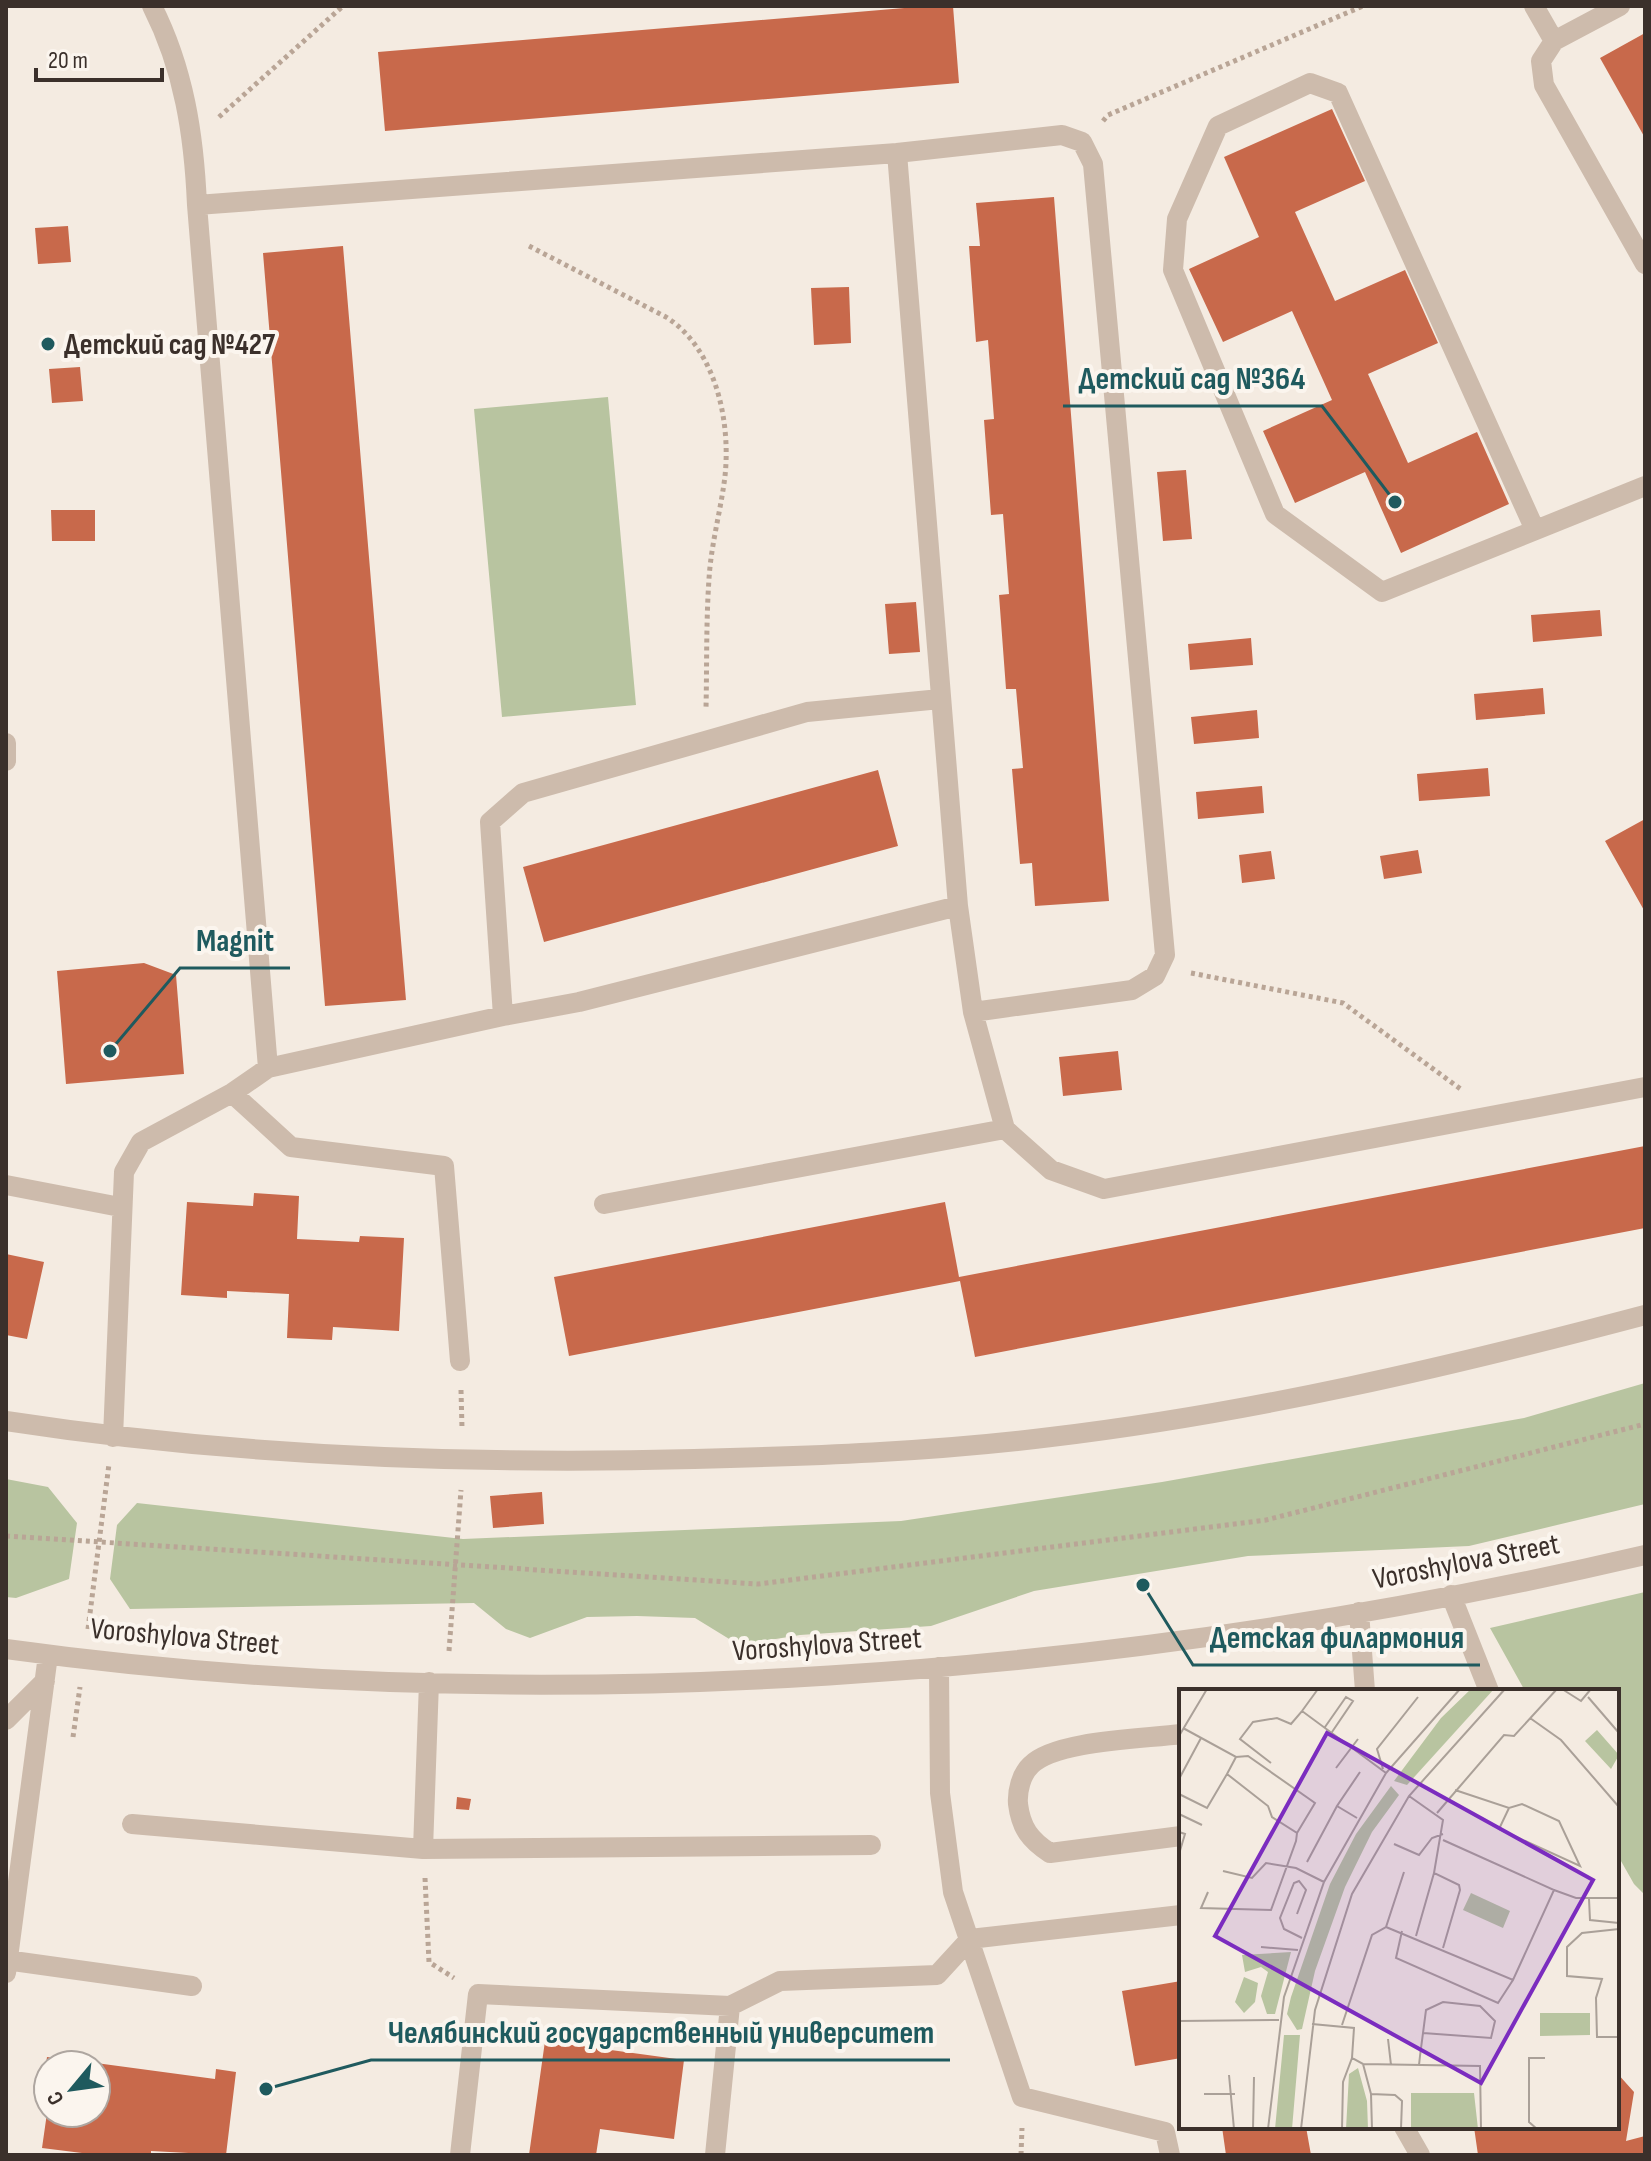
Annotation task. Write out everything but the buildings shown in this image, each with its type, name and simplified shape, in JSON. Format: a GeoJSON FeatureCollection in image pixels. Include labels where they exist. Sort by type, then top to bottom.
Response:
{"type":"FeatureCollection","features":[{"type":"Feature","properties":{"kind":"street"},"geometry":{"type":"LineString","coordinates":[[152,6],[171,44],[194,139],[268,1068]]}},
{"type":"Feature","properties":{"kind":"street"},"geometry":{"type":"LineString","coordinates":[[1534,6],[1554,41]]}},
{"type":"Feature","properties":{"kind":"street"},"geometry":{"type":"LineString","coordinates":[[1620,6],[1554,41],[1541,61],[1544,85],[1645,264]]}},
{"type":"Feature","properties":{"kind":"street"},"geometry":{"type":"LineString","coordinates":[[1535,530],[1338,93],[1310,83],[1218,126],[1177,219],[1173,270],[1275,514],[1382,592],[1645,486]]}},
{"type":"Feature","properties":{"kind":"street"},"geometry":{"type":"LineString","coordinates":[[197,205],[897,153],[1062,135],[1082,142],[1093,164],[1165,955],[1155,976],[1132,990],[973,1012]]}},
{"type":"Feature","properties":{"kind":"street"},"geometry":{"type":"LineString","coordinates":[[897,153],[958,906],[973,1012],[1005,1129],[1051,1170],[1104,1189],[1645,1087]]}},
{"type":"Feature","properties":{"kind":"street"},"geometry":{"type":"LineString","coordinates":[[503,1016],[490,822],[523,793],[807,712],[940,699]]}},
{"type":"Feature","properties":{"kind":"street"},"geometry":{"type":"LineString","coordinates":[[6,743],[6,761]]}},
{"type":"Feature","properties":{"kind":"street"},"geometry":{"type":"LineString","coordinates":[[113,1437],[120,1207],[124,1172],[141,1142],[232,1093],[268,1068],[579,1002],[958,906]]}},
{"type":"Feature","properties":{"kind":"street"},"geometry":{"type":"LineString","coordinates":[[232,1093],[291,1147],[444,1166],[460,1361]]}},
{"type":"Feature","properties":{"kind":"street"},"geometry":{"type":"LineString","coordinates":[[604,1204],[1005,1129]]}},
{"type":"Feature","properties":{"kind":"street"},"geometry":{"type":"LineString","coordinates":[[6,1185],[120,1207]]}},
{"type":"Feature","properties":{"kind":"street"},"geometry":{"type":"LineString","coordinates":[[6,1421],[113,1437],[285,1452],[463,1462],[871,1453],[1053,1437],[1252,1406],[1461,1364],[1645,1315]]}},
{"type":"Feature","properties":{"kind":"street","name":"Voroshylova Street"},"geometry":{"type":"LineString","coordinates":[[6,1649],[84,1658],[438,1683],[744,1680],[939,1667],[1164,1641],[1359,1612],[1645,1555]]}},
{"type":"Feature","properties":{"kind":"street"},"geometry":{"type":"LineString","coordinates":[[1451,1595],[1488,1689]]}},
{"type":"Feature","properties":{"kind":"street"},"geometry":{"type":"LineString","coordinates":[[1359,1612],[1365,1689]]}},
{"type":"Feature","properties":{"kind":"street"},"geometry":{"type":"LineString","coordinates":[[48,1655],[7,1964],[192,1986]]}},
{"type":"Feature","properties":{"kind":"street"},"geometry":{"type":"LineString","coordinates":[[939,1667],[940,1793],[953,1892],[1022,2097],[1165,2132],[1170,2155]]}},
{"type":"Feature","properties":{"kind":"street"},"geometry":{"type":"LineString","coordinates":[[6,1720],[45,1681]]}},
{"type":"Feature","properties":{"kind":"street"},"geometry":{"type":"LineString","coordinates":[[423,1849],[438,1683]]}},
{"type":"Feature","properties":{"kind":"street"},"geometry":{"type":"LineString","coordinates":[[1179,1734],[1053,1751],[1030,1765],[1017,1792],[1020,1822],[1033,1842],[1050,1853],[1179,1836]]}},
{"type":"Feature","properties":{"kind":"street"},"geometry":{"type":"LineString","coordinates":[[132,1824],[423,1849],[871,1845]]}},
{"type":"Feature","properties":{"kind":"street"},"geometry":{"type":"LineString","coordinates":[[460,2155],[478,1994],[730,2006],[780,1981],[937,1975],[970,1939],[1179,1915]]}},
{"type":"Feature","properties":{"kind":"street"},"geometry":{"type":"LineString","coordinates":[[715,2155],[730,2006]]}},
{"type":"Feature","properties":{"kind":"street"},"geometry":{"type":"LineString","coordinates":[[1405,2129],[1420,2155]]}},
{"type":"Feature","properties":{"kind":"path"},"geometry":{"type":"LineString","coordinates":[[194,139],[343,6]]}},
{"type":"Feature","properties":{"kind":"path"},"geometry":{"type":"LineString","coordinates":[[1082,142],[1108,115],[1363,6]]}},
{"type":"Feature","properties":{"kind":"path"},"geometry":{"type":"LineString","coordinates":[[529,246],[684,328],[703,354],[712,377],[727,444],[709,576],[705,741]]}},
{"type":"Feature","properties":{"kind":"path"},"geometry":{"type":"LineString","coordinates":[[1160,966],[1343,1003],[1495,1114]]}},
{"type":"Feature","properties":{"kind":"path"},"geometry":{"type":"LineString","coordinates":[[438,1683],[456,1565],[463,1462],[460,1361]]}},
{"type":"Feature","properties":{"kind":"path"},"geometry":{"type":"LineString","coordinates":[[6,1536],[758,1584],[1266,1520],[1645,1424]]}},
{"type":"Feature","properties":{"kind":"path"},"geometry":{"type":"LineString","coordinates":[[73,1737],[113,1437]]}},
{"type":"Feature","properties":{"kind":"path"},"geometry":{"type":"LineString","coordinates":[[423,1849],[429,1962],[478,1994]]}},
{"type":"Feature","properties":{"kind":"green space"},"geometry":{"type":"Polygon","coordinates":[[[608,397],[636,705],[502,717],[474,409],[608,397]]]}},
{"type":"Feature","properties":{"kind":"green space"},"geometry":{"type":"Polygon","coordinates":[[[1645,1383],[1645,1504],[1469,1546],[1248,1556],[1034,1591],[931,1626],[800,1635],[739,1645],[695,1618],[587,1617],[530,1638],[506,1629],[474,1603],[130,1609],[110,1579],[117,1525],[137,1503],[463,1539],[901,1521],[1162,1482],[1524,1418],[1645,1383]]]}},
{"type":"Feature","properties":{"kind":"green space"},"geometry":{"type":"Polygon","coordinates":[[[6,1479],[48,1487],[77,1523],[69,1579],[16,1598],[6,1597],[6,1479]]]}},
{"type":"Feature","properties":{"kind":"green space"},"geometry":{"type":"Polygon","coordinates":[[[1645,1592],[1645,1895],[1634,1884],[1619,1858],[1619,1689],[1524,1689],[1490,1628],[1645,1592]]]}},
{"type":"Feature","properties":{"kind":"place","name":"Детский сад №427"},"geometry":{"type":"Point","coordinates":[48,344]}},
{"type":"Feature","properties":{"kind":"place","name":"Детский сад №364"},"geometry":{"type":"Point","coordinates":[1395,502]}},
{"type":"Feature","properties":{"kind":"place","name":"Magnit"},"geometry":{"type":"Point","coordinates":[110,1051]}},
{"type":"Feature","properties":{"kind":"place","name":"Детская филармония"},"geometry":{"type":"Point","coordinates":[1143,1585]}},
{"type":"Feature","properties":{"kind":"place","name":"Челябинский государственный университет"},"geometry":{"type":"Point","coordinates":[266,2089]}}]}
